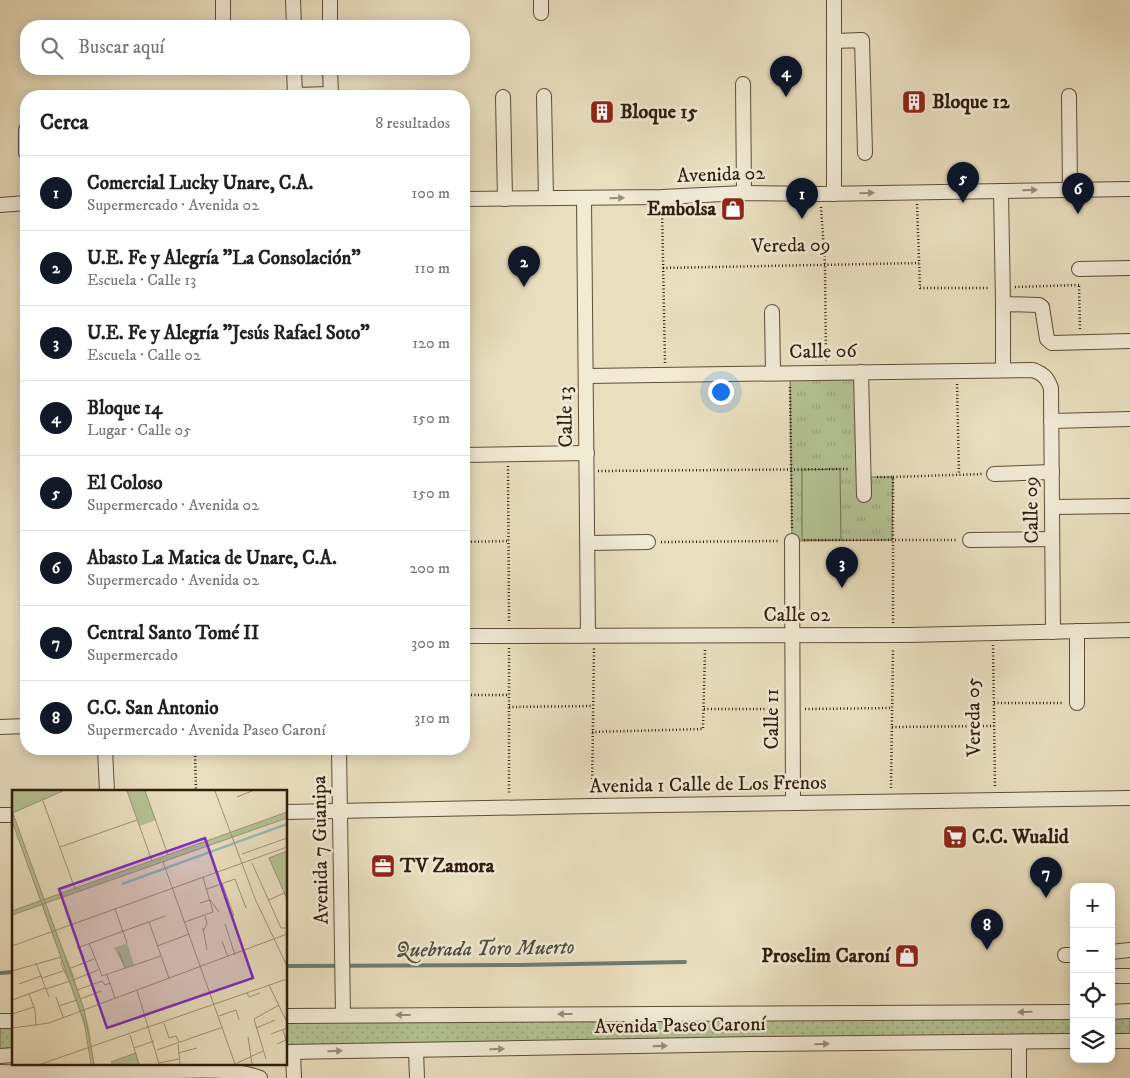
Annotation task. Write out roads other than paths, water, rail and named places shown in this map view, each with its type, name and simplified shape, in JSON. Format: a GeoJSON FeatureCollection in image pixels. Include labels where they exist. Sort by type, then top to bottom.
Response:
{"type":"FeatureCollection","features":[{"type":"Feature","properties":{"kind":"street"},"geometry":{"type":"LineString","coordinates":[[223,20],[224,0]]}},
{"type":"Feature","properties":{"kind":"street"},"geometry":{"type":"LineString","coordinates":[[293,0],[294,20]]}},
{"type":"Feature","properties":{"kind":"street"},"geometry":{"type":"LineString","coordinates":[[330,0],[330,20]]}},
{"type":"Feature","properties":{"kind":"street"},"geometry":{"type":"LineString","coordinates":[[827,194],[834,0]]}},
{"type":"Feature","properties":{"kind":"street"},"geometry":{"type":"LineString","coordinates":[[834,41],[862,40],[865,153]]}},
{"type":"Feature","properties":{"kind":"street"},"geometry":{"type":"LineString","coordinates":[[294,75],[295,90]]}},
{"type":"Feature","properties":{"kind":"street"},"geometry":{"type":"LineString","coordinates":[[330,75],[331,90]]}},
{"type":"Feature","properties":{"kind":"street"},"geometry":{"type":"LineString","coordinates":[[743,84],[744,193]]}},
{"type":"Feature","properties":{"kind":"street"},"geometry":{"type":"LineString","coordinates":[[544,96],[546,198]]}},
{"type":"Feature","properties":{"kind":"street"},"geometry":{"type":"LineString","coordinates":[[1069,96],[1070,190]]}},
{"type":"Feature","properties":{"kind":"street"},"geometry":{"type":"LineString","coordinates":[[503,97],[505,199]]}},
{"type":"Feature","properties":{"kind":"street","name":"Avenida 02"},"geometry":{"type":"LineString","coordinates":[[470,199],[662,197],[744,193],[827,194],[1130,190]]}},
{"type":"Feature","properties":{"kind":"street"},"geometry":{"type":"LineString","coordinates":[[1001,191],[1003,370]]}},
{"type":"Feature","properties":{"kind":"street","name":"Calle 13"},"geometry":{"type":"LineString","coordinates":[[584,198],[588,636]]}},
{"type":"Feature","properties":{"kind":"street"},"geometry":{"type":"LineString","coordinates":[[0,204],[20,203]]}},
{"type":"Feature","properties":{"kind":"street"},"geometry":{"type":"LineString","coordinates":[[1080,270],[1130,268]]}},
{"type":"Feature","properties":{"kind":"street"},"geometry":{"type":"LineString","coordinates":[[1003,304],[1039,305],[1042,308],[1047,339],[1052,342],[1130,341]]}},
{"type":"Feature","properties":{"kind":"street"},"geometry":{"type":"LineString","coordinates":[[772,312],[773,373]]}},
{"type":"Feature","properties":{"kind":"street","name":"Calle 06"},"geometry":{"type":"LineString","coordinates":[[586,376],[1033,370],[1042,373],[1048,379],[1051,388]]}},
{"type":"Feature","properties":{"kind":"street"},"geometry":{"type":"LineString","coordinates":[[861,372],[864,495]]}},
{"type":"Feature","properties":{"kind":"street","name":"Calle 09"},"geometry":{"type":"LineString","coordinates":[[1051,388],[1054,632]]}},
{"type":"Feature","properties":{"kind":"street"},"geometry":{"type":"LineString","coordinates":[[1051,421],[1130,420]]}},
{"type":"Feature","properties":{"kind":"street"},"geometry":{"type":"LineString","coordinates":[[470,455],[586,454]]}},
{"type":"Feature","properties":{"kind":"street"},"geometry":{"type":"LineString","coordinates":[[994,474],[1052,472]]}},
{"type":"Feature","properties":{"kind":"street"},"geometry":{"type":"LineString","coordinates":[[1052,507],[1130,506]]}},
{"type":"Feature","properties":{"kind":"street"},"geometry":{"type":"LineString","coordinates":[[970,540],[1052,539]]}},
{"type":"Feature","properties":{"kind":"street","name":"Calle 11"},"geometry":{"type":"LineString","coordinates":[[792,540],[793,803]]}},
{"type":"Feature","properties":{"kind":"street"},"geometry":{"type":"LineString","coordinates":[[588,543],[648,542]]}},
{"type":"Feature","properties":{"kind":"street","name":"Calle 02"},"geometry":{"type":"LineString","coordinates":[[470,636],[893,635],[1130,630]]}},
{"type":"Feature","properties":{"kind":"street"},"geometry":{"type":"LineString","coordinates":[[1077,631],[1077,703]]}},
{"type":"Feature","properties":{"kind":"street"},"geometry":{"type":"LineString","coordinates":[[0,726],[20,726]]}},
{"type":"Feature","properties":{"kind":"street"},"geometry":{"type":"LineString","coordinates":[[104,755],[107,790]]}},
{"type":"Feature","properties":{"kind":"street","name":"Avenida 7 Guanipa"},"geometry":{"type":"LineString","coordinates":[[339,755],[343,1015]]}},
{"type":"Feature","properties":{"kind":"street","name":"Avenida 1 Calle de Los Frenos"},"geometry":{"type":"LineString","coordinates":[[288,812],[1130,798]]}},
{"type":"Feature","properties":{"kind":"street"},"geometry":{"type":"LineString","coordinates":[[1115,952],[1130,950]]}},
{"type":"Feature","properties":{"kind":"street"},"geometry":{"type":"LineString","coordinates":[[1115,976],[1130,976]]}},
{"type":"Feature","properties":{"kind":"street"},"geometry":{"type":"LineString","coordinates":[[1115,1012],[1130,1011]]}},
{"type":"Feature","properties":{"kind":"street","name":"Avenida Paseo Caroní"},"geometry":{"type":"LineString","coordinates":[[288,1016],[1070,1012]]}},
{"type":"Feature","properties":{"kind":"street"},"geometry":{"type":"LineString","coordinates":[[1115,1041],[1130,1040]]}},
{"type":"Feature","properties":{"kind":"street","name":"Avenida Paseo Caroní"},"geometry":{"type":"LineString","coordinates":[[290,1052],[1070,1041]]}},
{"type":"Feature","properties":{"kind":"street"},"geometry":{"type":"LineString","coordinates":[[1019,1042],[1020,1078]]}},
{"type":"Feature","properties":{"kind":"street"},"geometry":{"type":"LineString","coordinates":[[416,1050],[417,1078]]}},
{"type":"Feature","properties":{"kind":"street"},"geometry":{"type":"LineString","coordinates":[[290,1052],[294,1078]]}},
{"type":"Feature","properties":{"kind":"street"},"geometry":{"type":"LineString","coordinates":[[0,1072],[32,1068],[94,1071],[216,1071],[244,1073],[260,1078]]}},
{"type":"Feature","properties":{"kind":"waterway","name":"Quebrada Toro Muerto"},"geometry":{"type":"LineString","coordinates":[[288,966],[685,962]]}},
{"type":"Feature","properties":{"kind":"waterway","name":"Quebrada Toro Muerto"},"geometry":{"type":"LineString","coordinates":[[0,973],[12,972]]}},
{"type":"Feature","properties":{"kind":"place","name":"Bloque 14"},"geometry":{"type":"Point","coordinates":[786,97]}},
{"type":"Feature","properties":{"kind":"place","name":"Bloque 12"},"geometry":{"type":"Point","coordinates":[914,102]}},
{"type":"Feature","properties":{"kind":"place","name":"Bloque 15"},"geometry":{"type":"Point","coordinates":[602,112]}},
{"type":"Feature","properties":{"kind":"place","name":"El Coloso"},"geometry":{"type":"Point","coordinates":[963,203]}},
{"type":"Feature","properties":{"kind":"place","name":"Embolsa"},"geometry":{"type":"Point","coordinates":[733,209]}},
{"type":"Feature","properties":{"kind":"place","name":"Abasto La Matica de Unare, C.A."},"geometry":{"type":"Point","coordinates":[1078,214]}},
{"type":"Feature","properties":{"kind":"place","name":"Comercial Lucky Unare, C.A."},"geometry":{"type":"Point","coordinates":[802,219]}},
{"type":"Feature","properties":{"kind":"place","name":"U.E. Fe y Alegría \"La Consolación\""},"geometry":{"type":"Point","coordinates":[524,287]}},
{"type":"Feature","properties":{"kind":"place","name":"U.E. Fe y Alegría \"Jesús Rafael Soto\""},"geometry":{"type":"Point","coordinates":[842,588]}},
{"type":"Feature","properties":{"kind":"place","name":"C.C. Wualid"},"geometry":{"type":"Point","coordinates":[955,837]}},
{"type":"Feature","properties":{"kind":"place","name":"TV Zamora"},"geometry":{"type":"Point","coordinates":[383,866]}},
{"type":"Feature","properties":{"kind":"place","name":"Central Santo Tomé II"},"geometry":{"type":"Point","coordinates":[1046,898]}},
{"type":"Feature","properties":{"kind":"place","name":"C.C. San Antonio"},"geometry":{"type":"Point","coordinates":[987,950]}},
{"type":"Feature","properties":{"kind":"place","name":"Proselim Caroní"},"geometry":{"type":"Point","coordinates":[907,956]}}]}
